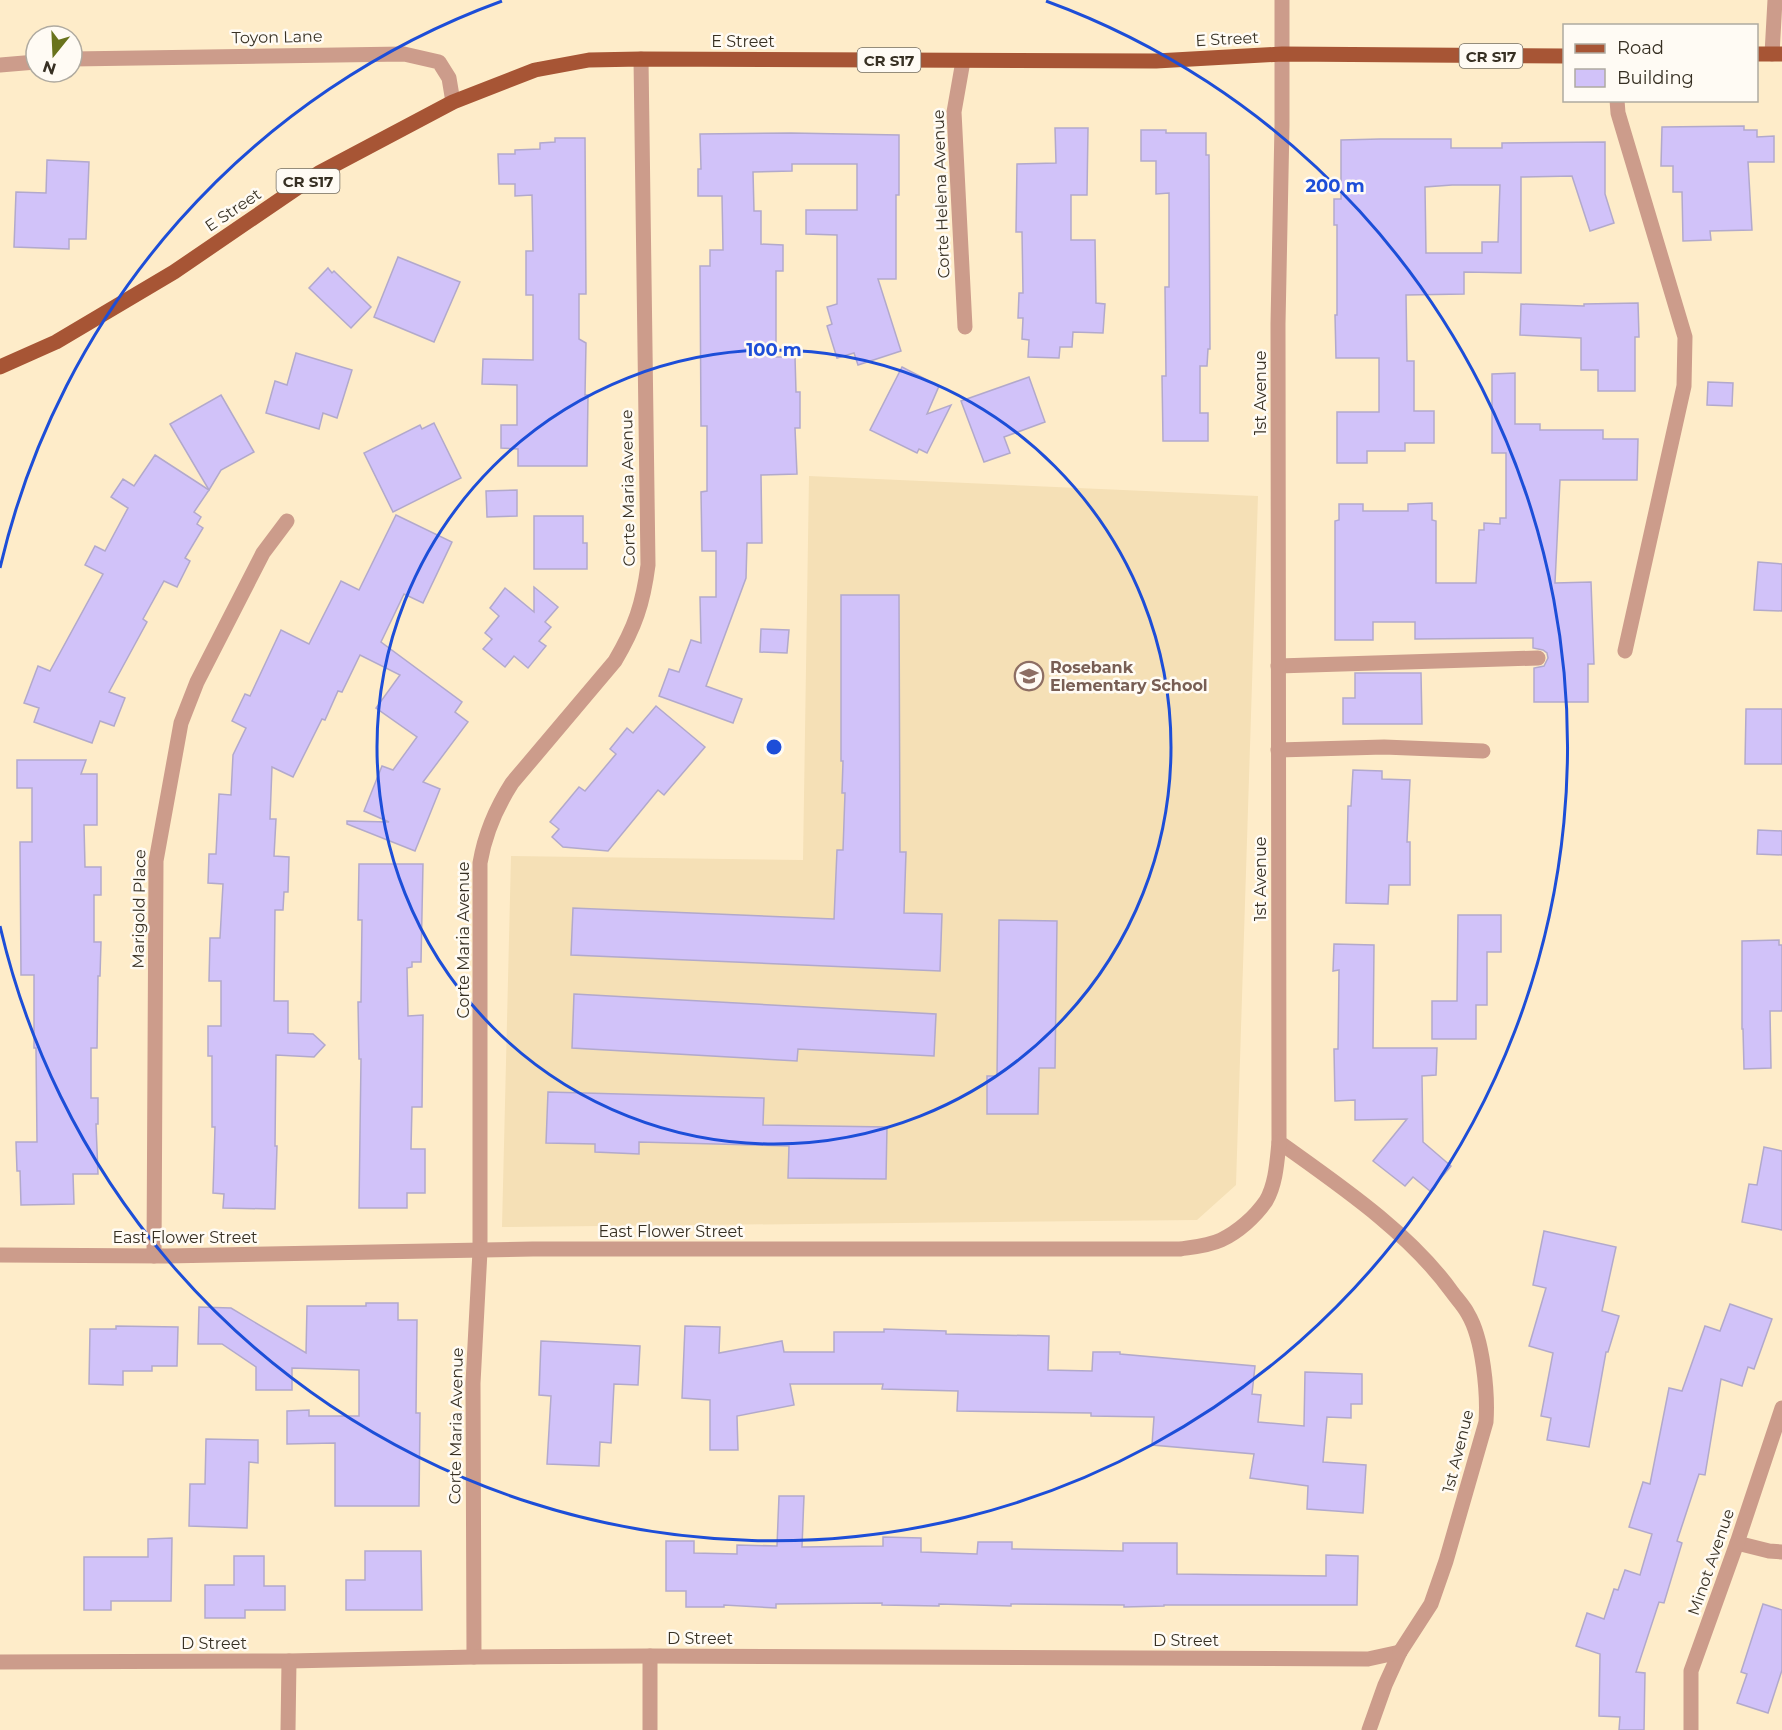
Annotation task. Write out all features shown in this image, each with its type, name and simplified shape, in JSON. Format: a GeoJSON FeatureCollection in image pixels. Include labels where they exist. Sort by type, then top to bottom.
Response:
{"type":"FeatureCollection","features":[{"type":"Feature","properties":{"kind":"main road","name":"E Street"},"geometry":{"type":"LineString","coordinates":[[0,367],[56,342],[174,272],[320,173],[453,102],[535,70],[589,60],[641,58],[1156,61],[1282,54],[1563,56]]}},
{"type":"Feature","properties":{"kind":"street","name":"1st Avenue"},"geometry":{"type":"LineString","coordinates":[[1282,0],[1278,253],[1279,1142],[1356,1197],[1440,1276],[1469,1315],[1477,1338],[1488,1399],[1486,1422],[1446,1561],[1431,1604],[1400,1652],[1369,1730]]}},
{"type":"Feature","properties":{"kind":"street"},"geometry":{"type":"LineString","coordinates":[[1770,54],[1775,0]]}},
{"type":"Feature","properties":{"kind":"street","name":"Toyon Lane"},"geometry":{"type":"LineString","coordinates":[[84,59],[404,54],[439,62],[449,78],[453,102]]}},
{"type":"Feature","properties":{"kind":"street","name":"Corte Maria Avenue"},"geometry":{"type":"LineString","coordinates":[[474,1657],[472,1383],[480,1251],[480,863],[482,849],[493,817],[512,783],[615,661],[637,618],[645,592],[648,556],[641,58]]}},
{"type":"Feature","properties":{"kind":"street","name":"Corte Helena Avenue"},"geometry":{"type":"LineString","coordinates":[[963,61],[954,112],[965,327]]}},
{"type":"Feature","properties":{"kind":"street"},"geometry":{"type":"LineString","coordinates":[[0,65],[24,63]]}},
{"type":"Feature","properties":{"kind":"street"},"geometry":{"type":"LineString","coordinates":[[1617,102],[1618,113],[1685,337],[1684,386],[1625,651]]}},
{"type":"Feature","properties":{"kind":"street","name":"Marigold Place"},"geometry":{"type":"LineString","coordinates":[[154,1256],[156,861],[162,820],[181,723],[197,682],[263,553],[287,521]]}},
{"type":"Feature","properties":{"kind":"street"},"geometry":{"type":"LineString","coordinates":[[1278,666],[1538,658]]}},
{"type":"Feature","properties":{"kind":"street"},"geometry":{"type":"LineString","coordinates":[[1278,750],[1384,747],[1483,751]]}},
{"type":"Feature","properties":{"kind":"street","name":"East Flower Street"},"geometry":{"type":"LineString","coordinates":[[0,1255],[154,1256],[533,1249],[1180,1249],[1221,1240],[1245,1224],[1266,1200],[1276,1173],[1279,1142]]}},
{"type":"Feature","properties":{"kind":"street","name":"Minot Avenue"},"geometry":{"type":"LineString","coordinates":[[1691,1730],[1691,1671],[1782,1408]]}},
{"type":"Feature","properties":{"kind":"street"},"geometry":{"type":"LineString","coordinates":[[1737,1543],[1782,1552]]}},
{"type":"Feature","properties":{"kind":"street","name":"D Street"},"geometry":{"type":"LineString","coordinates":[[0,1662],[650,1656],[1368,1659],[1400,1652]]}},
{"type":"Feature","properties":{"kind":"street"},"geometry":{"type":"LineString","coordinates":[[650,1656],[651,1730]]}},
{"type":"Feature","properties":{"kind":"street"},"geometry":{"type":"LineString","coordinates":[[288,1730],[289,1661]]}},
{"type":"Feature","properties":{"kind":"shaded area","name":"Rosebank Elementary School"},"geometry":{"type":"Polygon","coordinates":[[[809,476],[1258,496],[1236,1185],[1197,1220],[502,1227],[511,856],[803,860],[809,476]]]}},
{"type":"Feature","properties":{"kind":"building"},"geometry":{"type":"Polygon","coordinates":[[[1744,126],[1744,130],[1757,130],[1757,137],[1774,136],[1774,162],[1748,162],[1752,230],[1710,231],[1711,240],[1683,241],[1682,192],[1673,192],[1673,166],[1661,166],[1662,127],[1744,126]]]}},
{"type":"Feature","properties":{"kind":"building"},"geometry":{"type":"Polygon","coordinates":[[[1055,128],[1088,128],[1087,195],[1071,195],[1071,240],[1095,240],[1096,303],[1105,304],[1103,333],[1073,332],[1072,347],[1060,347],[1059,358],[1028,357],[1029,340],[1022,339],[1023,318],[1018,318],[1019,293],[1023,293],[1022,232],[1016,232],[1017,164],[1056,163],[1055,128]]]}},
{"type":"Feature","properties":{"kind":"building"},"geometry":{"type":"Polygon","coordinates":[[[1141,130],[1166,130],[1166,133],[1206,133],[1206,155],[1209,155],[1210,349],[1208,349],[1207,366],[1200,366],[1200,413],[1208,413],[1208,441],[1163,441],[1162,376],[1166,376],[1165,287],[1169,287],[1169,193],[1156,194],[1156,161],[1141,161],[1141,130]]]}},
{"type":"Feature","properties":{"kind":"building"},"geometry":{"type":"Polygon","coordinates":[[[700,134],[899,135],[896,279],[878,279],[901,351],[858,365],[854,353],[837,358],[827,326],[832,324],[827,307],[837,304],[837,235],[806,234],[806,210],[857,210],[857,164],[792,164],[792,171],[753,172],[754,211],[761,211],[761,244],[783,245],[783,271],[776,271],[776,357],[795,357],[796,392],[800,392],[800,428],[795,428],[797,474],[761,475],[762,543],[747,543],[746,578],[706,686],[742,699],[733,723],[659,696],[669,669],[679,672],[691,640],[701,643],[700,597],[716,597],[716,551],[702,551],[701,492],[707,491],[707,426],[701,426],[700,266],[710,266],[710,250],[723,250],[722,196],[698,196],[698,169],[701,169],[700,134]]]}},
{"type":"Feature","properties":{"kind":"building"},"geometry":{"type":"Polygon","coordinates":[[[555,138],[585,138],[586,294],[579,294],[579,339],[586,343],[587,466],[518,466],[518,449],[501,448],[501,425],[517,425],[517,385],[482,384],[483,359],[533,360],[533,295],[526,295],[526,251],[533,251],[532,195],[515,196],[515,184],[499,184],[498,154],[515,154],[515,150],[540,149],[540,143],[555,142],[555,138]]]}},
{"type":"Feature","properties":{"kind":"building"},"geometry":{"type":"Polygon","coordinates":[[[1451,139],[1451,148],[1502,148],[1502,143],[1605,142],[1605,194],[1614,223],[1590,231],[1572,176],[1521,177],[1521,273],[1464,272],[1464,294],[1406,295],[1407,361],[1414,361],[1414,411],[1434,411],[1434,443],[1405,443],[1405,451],[1367,451],[1367,463],[1337,463],[1337,412],[1379,412],[1379,358],[1336,358],[1337,225],[1334,225],[1334,199],[1341,199],[1341,140],[1451,139]],[[1500,185],[1425,187],[1426,253],[1482,253],[1482,242],[1498,242],[1500,185]]]}},
{"type":"Feature","properties":{"kind":"building"},"geometry":{"type":"Polygon","coordinates":[[[47,160],[89,162],[86,239],[69,239],[69,249],[14,247],[16,192],[46,193],[47,160]]]}},
{"type":"Feature","properties":{"kind":"building"},"geometry":{"type":"Polygon","coordinates":[[[398,257],[460,282],[434,342],[374,317],[398,257]]]}},
{"type":"Feature","properties":{"kind":"building"},"geometry":{"type":"Polygon","coordinates":[[[328,268],[332,273],[334,271],[371,307],[351,328],[309,288],[328,268]]]}},
{"type":"Feature","properties":{"kind":"building"},"geometry":{"type":"Polygon","coordinates":[[[1638,303],[1639,337],[1635,337],[1635,391],[1598,391],[1598,370],[1581,370],[1581,338],[1520,335],[1521,304],[1584,306],[1584,304],[1638,303]]]}},
{"type":"Feature","properties":{"kind":"building"},"geometry":{"type":"Polygon","coordinates":[[[296,353],[352,370],[337,418],[323,413],[319,429],[266,413],[275,381],[287,385],[296,353]]]}},
{"type":"Feature","properties":{"kind":"building"},"geometry":{"type":"Polygon","coordinates":[[[902,367],[939,386],[927,414],[951,405],[927,453],[919,449],[917,453],[870,430],[902,367]]]}},
{"type":"Feature","properties":{"kind":"building"},"geometry":{"type":"Polygon","coordinates":[[[1515,373],[1515,424],[1540,424],[1540,430],[1603,430],[1603,439],[1638,439],[1637,480],[1560,480],[1555,583],[1591,582],[1594,664],[1588,664],[1588,702],[1534,702],[1534,668],[1544,666],[1548,658],[1547,653],[1543,650],[1533,648],[1533,638],[1415,639],[1415,622],[1373,622],[1373,640],[1335,640],[1335,521],[1339,520],[1339,504],[1363,504],[1363,511],[1408,511],[1408,504],[1432,503],[1432,520],[1436,521],[1436,583],[1476,583],[1479,530],[1484,530],[1484,523],[1500,524],[1500,518],[1506,518],[1506,453],[1492,453],[1492,374],[1515,373]]]}},
{"type":"Feature","properties":{"kind":"building"},"geometry":{"type":"Polygon","coordinates":[[[1029,377],[1045,422],[1004,437],[1010,453],[984,462],[961,401],[1029,377]]]}},
{"type":"Feature","properties":{"kind":"building"},"geometry":{"type":"Polygon","coordinates":[[[1708,382],[1733,383],[1732,406],[1707,405],[1708,382]]]}},
{"type":"Feature","properties":{"kind":"building"},"geometry":{"type":"Polygon","coordinates":[[[221,395],[254,452],[221,470],[209,490],[170,424],[221,395]]]}},
{"type":"Feature","properties":{"kind":"building"},"geometry":{"type":"Polygon","coordinates":[[[434,423],[461,478],[393,512],[364,453],[420,425],[422,429],[434,423]]]}},
{"type":"Feature","properties":{"kind":"building"},"geometry":{"type":"Polygon","coordinates":[[[155,455],[209,490],[194,512],[201,517],[197,524],[203,528],[185,558],[190,561],[177,587],[164,581],[143,619],[147,622],[109,692],[125,698],[114,726],[100,721],[92,743],[34,722],[39,708],[24,703],[38,666],[50,671],[103,574],[85,565],[95,546],[105,551],[128,508],[111,497],[123,479],[134,486],[155,455]]]}},
{"type":"Feature","properties":{"kind":"building"},"geometry":{"type":"Polygon","coordinates":[[[517,490],[517,516],[487,517],[486,491],[517,490]]]}},
{"type":"Feature","properties":{"kind":"building"},"geometry":{"type":"Polygon","coordinates":[[[396,515],[452,542],[423,603],[404,594],[381,642],[462,702],[455,712],[468,722],[423,782],[440,789],[415,851],[347,824],[347,821],[389,822],[364,811],[382,766],[393,770],[417,737],[376,708],[400,675],[360,655],[342,692],[338,691],[325,720],[322,719],[293,777],[272,767],[270,819],[276,819],[274,856],[289,857],[288,892],[284,892],[283,910],[275,910],[274,1001],[288,1001],[288,1033],[313,1034],[325,1045],[314,1057],[276,1055],[275,1209],[223,1208],[224,1194],[213,1193],[215,1127],[212,1127],[212,1056],[208,1056],[208,1026],[221,1026],[221,981],[209,981],[210,938],[220,938],[223,884],[208,883],[209,854],[216,854],[219,794],[231,795],[233,755],[246,728],[232,721],[245,694],[250,696],[281,630],[309,644],[341,581],[359,590],[396,515]]]}},
{"type":"Feature","properties":{"kind":"building"},"geometry":{"type":"Polygon","coordinates":[[[534,516],[583,516],[583,543],[587,543],[587,569],[534,569],[534,516]]]}},
{"type":"Feature","properties":{"kind":"building"},"geometry":{"type":"Polygon","coordinates":[[[1758,562],[1782,564],[1782,611],[1754,610],[1758,562]]]}},
{"type":"Feature","properties":{"kind":"building"},"geometry":{"type":"Polygon","coordinates":[[[534,587],[558,607],[545,622],[551,627],[539,641],[546,646],[528,668],[514,656],[505,667],[483,649],[492,639],[485,633],[499,616],[490,608],[505,588],[534,612],[534,587]]]}},
{"type":"Feature","properties":{"kind":"building"},"geometry":{"type":"Polygon","coordinates":[[[841,595],[899,595],[900,852],[906,852],[904,913],[942,914],[940,971],[571,955],[573,908],[834,919],[837,850],[843,850],[845,793],[842,793],[843,761],[841,761],[841,595]]]}},
{"type":"Feature","properties":{"kind":"building"},"geometry":{"type":"Polygon","coordinates":[[[761,629],[789,630],[787,653],[760,652],[761,629]]]}},
{"type":"Feature","properties":{"kind":"building"},"geometry":{"type":"Polygon","coordinates":[[[1355,673],[1421,673],[1422,724],[1343,724],[1343,698],[1355,698],[1355,673]]]}},
{"type":"Feature","properties":{"kind":"building"},"geometry":{"type":"Polygon","coordinates":[[[656,706],[705,747],[664,795],[658,790],[608,851],[563,847],[552,837],[559,829],[550,822],[579,787],[585,791],[616,754],[610,749],[627,728],[633,733],[656,706]]]}},
{"type":"Feature","properties":{"kind":"building"},"geometry":{"type":"Polygon","coordinates":[[[1746,709],[1782,709],[1782,764],[1745,764],[1746,709]]]}},
{"type":"Feature","properties":{"kind":"building"},"geometry":{"type":"Polygon","coordinates":[[[17,760],[86,760],[81,774],[97,774],[97,825],[84,825],[85,867],[101,867],[101,895],[94,895],[94,942],[101,942],[97,1048],[91,1048],[91,1098],[98,1098],[98,1124],[96,1124],[98,1174],[73,1174],[74,1204],[21,1205],[16,1142],[37,1142],[34,975],[21,975],[20,842],[32,842],[32,788],[17,788],[17,760]]]}},
{"type":"Feature","properties":{"kind":"building"},"geometry":{"type":"Polygon","coordinates":[[[1353,770],[1382,771],[1382,779],[1410,780],[1407,842],[1410,842],[1410,885],[1389,885],[1388,904],[1346,903],[1348,806],[1351,806],[1353,770]]]}},
{"type":"Feature","properties":{"kind":"building"},"geometry":{"type":"Polygon","coordinates":[[[1758,830],[1782,831],[1782,855],[1757,854],[1758,830]]]}},
{"type":"Feature","properties":{"kind":"building"},"geometry":{"type":"Polygon","coordinates":[[[359,864],[423,864],[421,962],[412,962],[412,967],[407,968],[408,1016],[423,1015],[422,1107],[412,1107],[411,1149],[425,1149],[425,1193],[407,1193],[407,1208],[359,1208],[361,1059],[359,1059],[358,1002],[361,1002],[362,920],[358,920],[359,864]]]}},
{"type":"Feature","properties":{"kind":"building"},"geometry":{"type":"Polygon","coordinates":[[[1458,915],[1501,915],[1501,952],[1487,952],[1487,1005],[1476,1005],[1476,1039],[1432,1039],[1432,1001],[1457,1001],[1458,915]]]}},
{"type":"Feature","properties":{"kind":"building"},"geometry":{"type":"Polygon","coordinates":[[[999,920],[1057,921],[1055,1068],[1039,1068],[1038,1114],[987,1114],[987,1076],[997,1076],[999,920]]]}},
{"type":"Feature","properties":{"kind":"building"},"geometry":{"type":"Polygon","coordinates":[[[1779,940],[1779,945],[1782,945],[1782,1011],[1770,1011],[1771,1068],[1744,1069],[1742,941],[1779,940]]]}},
{"type":"Feature","properties":{"kind":"building"},"geometry":{"type":"Polygon","coordinates":[[[1334,944],[1374,945],[1373,1048],[1437,1048],[1436,1075],[1422,1076],[1423,1142],[1451,1166],[1430,1191],[1413,1177],[1405,1186],[1373,1161],[1407,1119],[1355,1120],[1355,1100],[1335,1101],[1334,1049],[1338,1049],[1339,970],[1333,971],[1334,944]]]}},
{"type":"Feature","properties":{"kind":"building"},"geometry":{"type":"Polygon","coordinates":[[[574,994],[936,1014],[934,1056],[798,1049],[797,1061],[572,1048],[574,994]]]}},
{"type":"Feature","properties":{"kind":"building"},"geometry":{"type":"Polygon","coordinates":[[[548,1092],[764,1098],[763,1125],[887,1127],[886,1179],[788,1178],[789,1146],[639,1142],[639,1154],[595,1152],[595,1144],[546,1143],[548,1092]]]}},
{"type":"Feature","properties":{"kind":"building"},"geometry":{"type":"Polygon","coordinates":[[[1764,1147],[1782,1151],[1782,1230],[1742,1222],[1749,1184],[1757,1185],[1764,1147]]]}},
{"type":"Feature","properties":{"kind":"building"},"geometry":{"type":"Polygon","coordinates":[[[1544,1231],[1616,1247],[1602,1311],[1619,1316],[1608,1352],[1606,1352],[1589,1447],[1547,1440],[1551,1418],[1541,1416],[1553,1353],[1529,1346],[1546,1288],[1533,1285],[1544,1231]]]}},
{"type":"Feature","properties":{"kind":"building"},"geometry":{"type":"Polygon","coordinates":[[[366,1303],[398,1303],[398,1320],[417,1320],[416,1413],[420,1413],[419,1506],[335,1506],[335,1443],[287,1444],[287,1411],[309,1410],[309,1416],[359,1416],[359,1370],[292,1368],[292,1390],[256,1390],[256,1367],[222,1344],[198,1344],[199,1307],[231,1308],[306,1353],[307,1306],[366,1306],[366,1303]]]}},
{"type":"Feature","properties":{"kind":"building"},"geometry":{"type":"Polygon","coordinates":[[[1730,1304],[1772,1319],[1754,1369],[1748,1367],[1742,1386],[1721,1379],[1705,1475],[1699,1474],[1677,1541],[1682,1543],[1664,1603],[1659,1602],[1636,1672],[1645,1673],[1644,1730],[1619,1730],[1620,1717],[1599,1716],[1600,1654],[1576,1646],[1587,1613],[1604,1619],[1614,1589],[1618,1590],[1625,1570],[1640,1575],[1652,1534],[1629,1527],[1643,1482],[1650,1484],[1669,1388],[1682,1391],[1705,1326],[1720,1331],[1730,1304]]]}},
{"type":"Feature","properties":{"kind":"building"},"geometry":{"type":"Polygon","coordinates":[[[116,1326],[178,1327],[177,1366],[152,1366],[152,1371],[123,1371],[123,1385],[89,1384],[90,1329],[116,1329],[116,1326]]]}},
{"type":"Feature","properties":{"kind":"building"},"geometry":{"type":"Polygon","coordinates":[[[685,1326],[720,1327],[719,1353],[782,1341],[784,1352],[834,1352],[834,1332],[884,1332],[884,1329],[946,1331],[946,1334],[1049,1336],[1048,1370],[1092,1371],[1093,1352],[1120,1352],[1120,1354],[1255,1366],[1252,1394],[1261,1395],[1258,1422],[1304,1426],[1305,1372],[1362,1374],[1362,1404],[1351,1404],[1351,1418],[1327,1417],[1323,1462],[1366,1465],[1363,1513],[1307,1509],[1308,1486],[1250,1478],[1254,1454],[1152,1445],[1154,1417],[1091,1416],[1091,1413],[957,1411],[958,1391],[882,1389],[883,1384],[790,1384],[794,1405],[737,1416],[738,1450],[710,1450],[710,1400],[682,1398],[685,1326]]]}},
{"type":"Feature","properties":{"kind":"building"},"geometry":{"type":"Polygon","coordinates":[[[541,1341],[640,1346],[638,1385],[614,1384],[611,1443],[600,1442],[599,1466],[547,1464],[551,1396],[539,1395],[541,1341]]]}},
{"type":"Feature","properties":{"kind":"building"},"geometry":{"type":"Polygon","coordinates":[[[206,1439],[258,1440],[258,1463],[249,1462],[247,1528],[189,1526],[190,1484],[205,1484],[206,1439]]]}},
{"type":"Feature","properties":{"kind":"building"},"geometry":{"type":"Polygon","coordinates":[[[779,1496],[804,1496],[802,1547],[883,1546],[883,1537],[921,1538],[921,1552],[977,1554],[978,1542],[1012,1542],[1012,1549],[1123,1551],[1123,1543],[1177,1543],[1177,1574],[1326,1576],[1326,1555],[1358,1556],[1357,1605],[1124,1607],[1124,1605],[1011,1604],[1011,1606],[939,1604],[939,1606],[882,1605],[882,1603],[776,1604],[776,1608],[724,1605],[724,1607],[686,1607],[686,1591],[666,1591],[666,1541],[694,1541],[694,1553],[737,1554],[737,1545],[777,1546],[779,1496]]]}},
{"type":"Feature","properties":{"kind":"building"},"geometry":{"type":"Polygon","coordinates":[[[172,1538],[171,1601],[111,1601],[111,1610],[84,1610],[84,1557],[148,1557],[148,1539],[172,1538]]]}},
{"type":"Feature","properties":{"kind":"building"},"geometry":{"type":"Polygon","coordinates":[[[365,1551],[421,1551],[422,1610],[346,1610],[346,1580],[365,1580],[365,1551]]]}},
{"type":"Feature","properties":{"kind":"building"},"geometry":{"type":"Polygon","coordinates":[[[234,1556],[264,1556],[264,1586],[285,1586],[285,1610],[245,1610],[245,1618],[205,1618],[205,1585],[234,1585],[234,1556]]]}},
{"type":"Feature","properties":{"kind":"building"},"geometry":{"type":"Polygon","coordinates":[[[1763,1604],[1782,1610],[1782,1670],[1768,1713],[1737,1703],[1747,1674],[1741,1672],[1763,1604]]]}},
{"type":"Feature","properties":{"kind":"place","name":"Rosebank Elementary School"},"geometry":{"type":"Point","coordinates":[1029,676]}}]}
